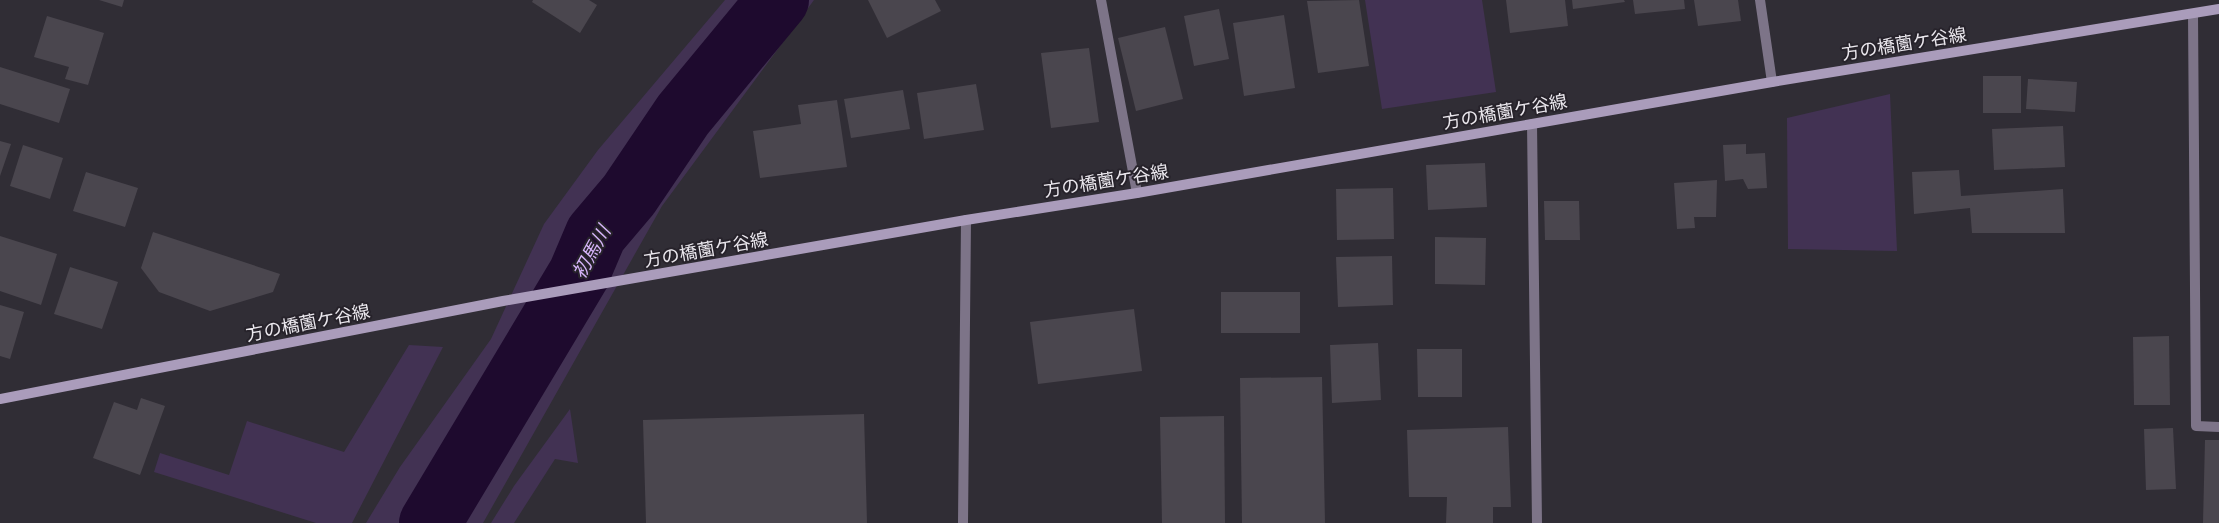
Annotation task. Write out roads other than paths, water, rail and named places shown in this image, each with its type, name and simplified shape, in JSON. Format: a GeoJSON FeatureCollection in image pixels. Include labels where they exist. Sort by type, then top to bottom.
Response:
{"type":"FeatureCollection","features":[{"type":"Feature","properties":{"kind":"main road","name":"方の橋薗ケ谷線"},"geometry":{"type":"LineString","coordinates":[[0,399],[504,301],[1772,82],[2219,9]]}},
{"type":"Feature","properties":{"kind":"street"},"geometry":{"type":"LineString","coordinates":[[1101,0],[1137,193]]}},
{"type":"Feature","properties":{"kind":"street"},"geometry":{"type":"LineString","coordinates":[[1760,0],[1772,82]]}},
{"type":"Feature","properties":{"kind":"street"},"geometry":{"type":"LineString","coordinates":[[2193,14],[2196,426],[2219,426]]}},
{"type":"Feature","properties":{"kind":"street"},"geometry":{"type":"LineString","coordinates":[[1532,124],[1538,523]]}},
{"type":"Feature","properties":{"kind":"street"},"geometry":{"type":"LineString","coordinates":[[963,523],[966,220]]}},
{"type":"Feature","properties":{"kind":"waterway","name":"初馬川"},"geometry":{"type":"LineString","coordinates":[[430,523],[579,274],[596,234],[629,195],[683,115],[778,0]]}}]}
